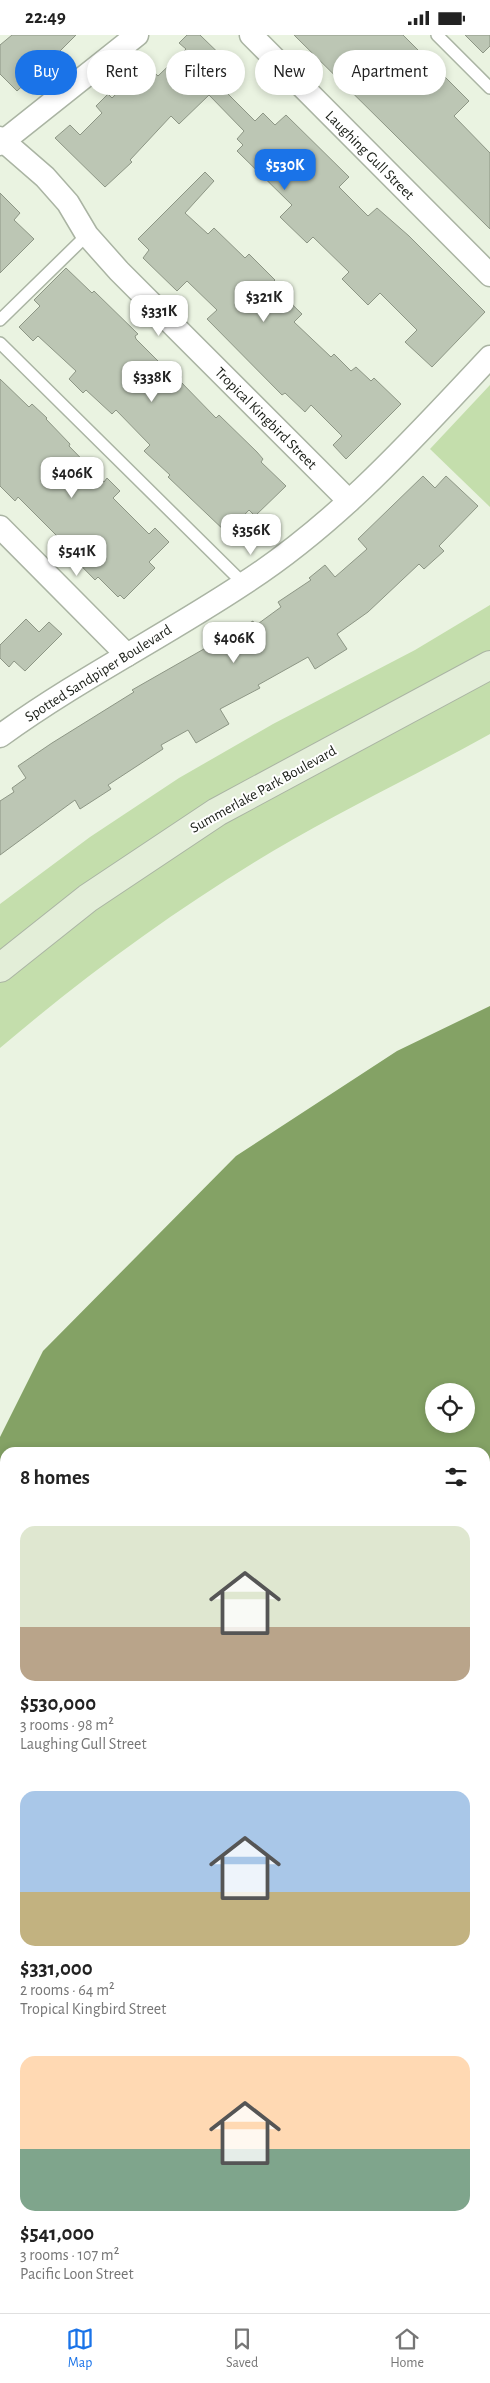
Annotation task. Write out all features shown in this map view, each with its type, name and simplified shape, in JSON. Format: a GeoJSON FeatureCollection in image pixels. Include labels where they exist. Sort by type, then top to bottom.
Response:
{"type":"FeatureCollection","features":[{"type":"Feature","properties":{"kind":"main road","name":"Summerlake Park Boulevard"},"geometry":{"type":"LineString","coordinates":[[0,968],[88,898],[217,812],[490,665]]}},
{"type":"Feature","properties":{"kind":"street"},"geometry":{"type":"LineString","coordinates":[[1,141],[137,35]]}},
{"type":"Feature","properties":{"kind":"street","name":"Laughing Gull Street"},"geometry":{"type":"LineString","coordinates":[[251,35],[490,275]]}},
{"type":"Feature","properties":{"kind":"street","name":"Tropical Kingbird Street"},"geometry":{"type":"LineString","coordinates":[[1,141],[45,177],[62,196],[87,235],[119,271],[349,501]]}},
{"type":"Feature","properties":{"kind":"street","name":"Spotted Sandpiper Boulevard"},"geometry":{"type":"LineString","coordinates":[[0,736],[39,708],[244,584],[349,501],[393,461],[490,357]]}},
{"type":"Feature","properties":{"kind":"street"},"geometry":{"type":"LineString","coordinates":[[0,527],[127,655]]}},
{"type":"Feature","properties":{"kind":"lane"},"geometry":{"type":"LineString","coordinates":[[437,35],[490,88]]}},
{"type":"Feature","properties":{"kind":"lane"},"geometry":{"type":"LineString","coordinates":[[0,321],[87,235]]}},
{"type":"Feature","properties":{"kind":"lane"},"geometry":{"type":"LineString","coordinates":[[0,343],[244,584]]}},
{"type":"Feature","properties":{"kind":"shaded area"},"geometry":{"type":"Polygon","coordinates":[[[490,385],[490,507],[430,449],[490,385]]]}},
{"type":"Feature","properties":{"kind":"shaded area"},"geometry":{"type":"Polygon","coordinates":[[[490,605],[490,651],[0,953],[0,904],[90,837],[179,778],[273,724],[415,650],[490,605]]]}},
{"type":"Feature","properties":{"kind":"shaded area"},"geometry":{"type":"Polygon","coordinates":[[[490,665],[490,734],[327,821],[237,873],[132,944],[0,1048],[0,968],[88,898],[490,665]]]}},
{"type":"Feature","properties":{"kind":"shaded area"},"geometry":{"type":"Polygon","coordinates":[[[490,1006],[490,1447],[0,1447],[0,1437],[43,1351],[236,1156],[397,1051],[490,1006]]]}},
{"type":"Feature","properties":{"kind":"building"},"geometry":{"type":"Polygon","coordinates":[[[12,35],[76,35],[61,50],[15,50],[15,89],[0,74],[0,45],[12,35]]]}},
{"type":"Feature","properties":{"kind":"building"},"geometry":{"type":"Polygon","coordinates":[[[187,35],[200,35],[215,50],[185,50],[179,43],[187,35]]]}},
{"type":"Feature","properties":{"kind":"building"},"geometry":{"type":"Polygon","coordinates":[[[294,35],[403,35],[418,50],[333,50],[333,74],[323,64],[323,50],[309,50],[294,35]]]}},
{"type":"Feature","properties":{"kind":"building"},"geometry":{"type":"Polygon","coordinates":[[[465,35],[490,35],[490,46],[483,53],[465,35]]]}},
{"type":"Feature","properties":{"kind":"building"},"geometry":{"type":"Polygon","coordinates":[[[166,68],[166,95],[209,95],[179,124],[171,116],[130,160],[132,162],[105,187],[55,138],[70,125],[80,135],[102,113],[96,106],[107,95],[112,98],[115,95],[156,95],[156,74],[158,76],[166,68]]]}},
{"type":"Feature","properties":{"kind":"building"},"geometry":{"type":"Polygon","coordinates":[[[446,78],[469,101],[454,116],[490,153],[490,229],[355,95],[446,95],[446,78]]]}},
{"type":"Feature","properties":{"kind":"building"},"geometry":{"type":"Polygon","coordinates":[[[209,95],[229,95],[255,121],[263,113],[275,125],[286,115],[349,177],[339,187],[368,216],[377,208],[409,236],[485,312],[432,367],[405,342],[417,330],[380,293],[368,305],[342,279],[349,272],[313,237],[307,243],[280,217],[292,205],[237,151],[243,145],[237,139],[244,131],[209,95]]]}},
{"type":"Feature","properties":{"kind":"building"},"geometry":{"type":"Polygon","coordinates":[[[205,172],[214,181],[185,213],[208,234],[214,228],[245,258],[249,254],[275,280],[271,284],[302,314],[294,322],[331,357],[334,354],[351,371],[356,367],[371,381],[374,378],[401,404],[346,459],[333,445],[342,436],[311,405],[305,412],[285,393],[282,395],[207,319],[217,310],[187,281],[177,291],[143,258],[149,250],[138,239],[205,172]]]}},
{"type":"Feature","properties":{"kind":"building"},"geometry":{"type":"Polygon","coordinates":[[[0,193],[20,213],[14,220],[34,239],[0,273],[0,193]]]}},
{"type":"Feature","properties":{"kind":"building"},"geometry":{"type":"Polygon","coordinates":[[[66,268],[92,293],[94,291],[138,334],[135,336],[136,339],[166,369],[169,365],[182,377],[179,380],[216,418],[219,415],[257,452],[263,459],[261,462],[286,486],[255,516],[249,510],[227,533],[168,477],[170,475],[144,451],[150,445],[116,410],[112,414],[86,390],[83,393],[69,379],[76,371],[38,336],[33,341],[19,327],[40,306],[34,300],[66,268]]]}},
{"type":"Feature","properties":{"kind":"building"},"geometry":{"type":"Polygon","coordinates":[[[0,379],[29,407],[32,404],[47,418],[70,444],[69,446],[104,482],[107,478],[120,491],[113,498],[149,534],[155,528],[169,542],[149,562],[155,568],[124,599],[120,595],[118,597],[98,577],[95,580],[56,540],[59,538],[18,497],[15,501],[0,486],[0,379]]]}},
{"type":"Feature","properties":{"kind":"building"},"geometry":{"type":"Polygon","coordinates":[[[423,476],[435,488],[446,476],[478,506],[439,546],[444,551],[424,569],[419,564],[368,612],[337,634],[347,649],[315,669],[308,657],[258,685],[260,688],[220,709],[229,724],[196,743],[188,730],[161,745],[163,749],[108,785],[111,789],[80,809],[75,800],[0,855],[0,801],[14,792],[12,788],[26,778],[18,766],[134,692],[132,690],[253,621],[255,626],[281,607],[278,602],[311,580],[309,578],[325,565],[335,577],[367,549],[358,539],[423,476]]]}},
{"type":"Feature","properties":{"kind":"building"},"geometry":{"type":"Polygon","coordinates":[[[26,619],[39,632],[49,622],[62,634],[25,671],[14,661],[9,667],[0,658],[0,645],[26,619]]]}}]}
